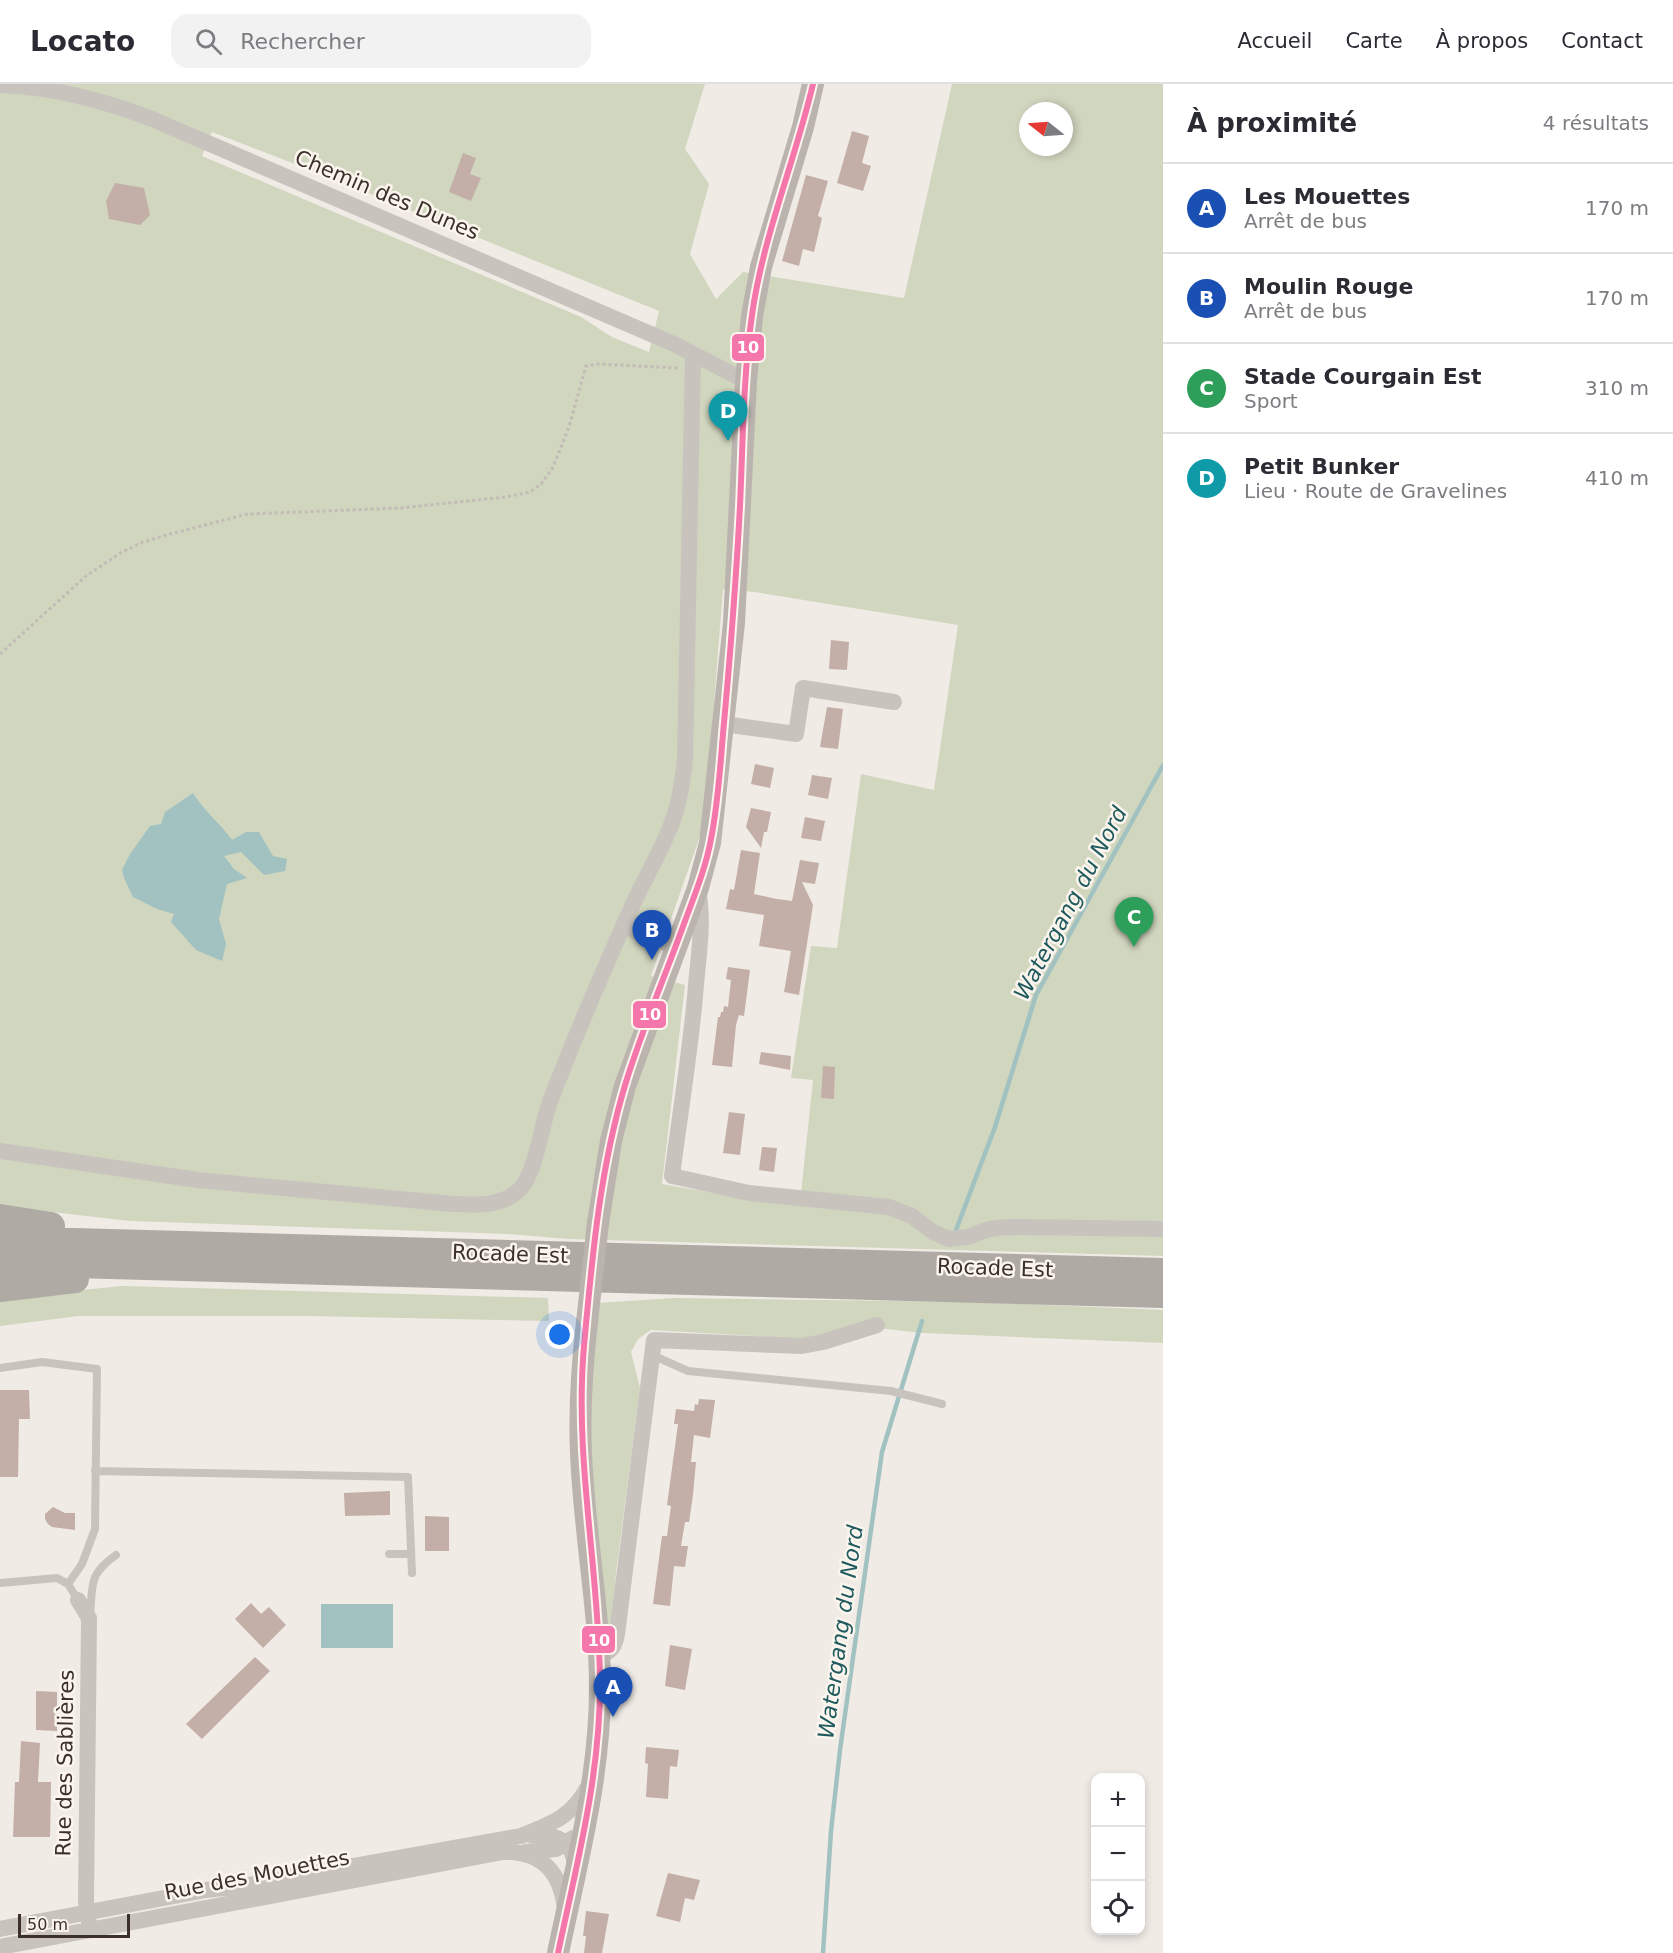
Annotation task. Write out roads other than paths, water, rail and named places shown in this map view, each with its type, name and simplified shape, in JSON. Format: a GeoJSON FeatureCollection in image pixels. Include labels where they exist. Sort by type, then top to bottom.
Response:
{"type":"FeatureCollection","features":[{"type":"Feature","properties":{"kind":"highway"},"geometry":{"type":"LineString","coordinates":[[0,1218],[85,1230],[123,1243]]}},
{"type":"Feature","properties":{"kind":"highway","name":"Rocade Est"},"geometry":{"type":"LineString","coordinates":[[0,1240],[1163,1272]]}},
{"type":"Feature","properties":{"kind":"highway","name":"Rocade Est"},"geometry":{"type":"LineString","coordinates":[[0,1262],[1163,1294]]}},
{"type":"Feature","properties":{"kind":"highway"},"geometry":{"type":"LineString","coordinates":[[0,1288],[96,1277],[241,1269]]}},
{"type":"Feature","properties":{"kind":"main road"},"geometry":{"type":"LineString","coordinates":[[558,1953],[585,1824],[600,1702],[599,1656],[581,1454],[582,1378],[598,1223],[621,1099],[698,888],[712,833],[736,582],[746,381],[752,316],[761,267],[803,127],[813,84]]}},
{"type":"Feature","properties":{"kind":"street","name":"Chemin des Dunes"},"geometry":{"type":"LineString","coordinates":[[0,85],[38,88],[75,95],[144,116],[693,361],[746,381]]}},
{"type":"Feature","properties":{"kind":"street"},"geometry":{"type":"LineString","coordinates":[[0,1151],[198,1180],[453,1204],[487,1204],[504,1200],[519,1191],[527,1178],[558,1080],[623,926],[674,818],[684,770],[693,361]]}},
{"type":"Feature","properties":{"kind":"street"},"geometry":{"type":"LineString","coordinates":[[724,724],[796,734],[803,688],[894,702]]}},
{"type":"Feature","properties":{"kind":"street"},"geometry":{"type":"LineString","coordinates":[[698,888],[702,912],[695,1000],[672,1176],[749,1193],[883,1205],[904,1211],[933,1232],[949,1239],[968,1237],[994,1228],[1007,1227],[1163,1229]]}},
{"type":"Feature","properties":{"kind":"street"},"geometry":{"type":"LineString","coordinates":[[623,926],[676,947]]}},
{"type":"Feature","properties":{"kind":"street"},"geometry":{"type":"LineString","coordinates":[[599,1656],[613,1649],[617,1634],[654,1340],[802,1346],[823,1342],[877,1325]]}},
{"type":"Feature","properties":{"kind":"street"},"geometry":{"type":"LineString","coordinates":[[78,1600],[89,1618]]}},
{"type":"Feature","properties":{"kind":"street","name":"Rue des Sablières"},"geometry":{"type":"LineString","coordinates":[[89,1618],[89,1921]]}},
{"type":"Feature","properties":{"kind":"street","name":"Rue des Mouettes"},"geometry":{"type":"LineString","coordinates":[[0,1929],[89,1921],[503,1852],[522,1844],[567,1815],[577,1805],[592,1779]]}},
{"type":"Feature","properties":{"kind":"street"},"geometry":{"type":"LineString","coordinates":[[576,1871],[573,1854],[567,1843],[585,1824]]}},
{"type":"Feature","properties":{"kind":"street","name":"Rue des Mouettes"},"geometry":{"type":"LineString","coordinates":[[522,1844],[556,1849],[567,1843]]}},
{"type":"Feature","properties":{"kind":"street"},"geometry":{"type":"LineString","coordinates":[[522,1844],[553,1875],[561,1888],[566,1914]]}},
{"type":"Feature","properties":{"kind":"street","name":"Rue des Mouettes"},"geometry":{"type":"LineString","coordinates":[[0,1947],[89,1921]]}},
{"type":"Feature","properties":{"kind":"lane"},"geometry":{"type":"LineString","coordinates":[[652,1354],[688,1371],[891,1391],[942,1404]]}},
{"type":"Feature","properties":{"kind":"lane"},"geometry":{"type":"LineString","coordinates":[[0,1368],[42,1362],[97,1370],[95,1528],[82,1564],[68,1584]]}},
{"type":"Feature","properties":{"kind":"lane"},"geometry":{"type":"LineString","coordinates":[[95,1471],[408,1477],[412,1573]]}},
{"type":"Feature","properties":{"kind":"lane"},"geometry":{"type":"LineString","coordinates":[[389,1554],[411,1554]]}},
{"type":"Feature","properties":{"kind":"lane"},"geometry":{"type":"LineString","coordinates":[[89,1618],[94,1575],[102,1565],[116,1555]]}},
{"type":"Feature","properties":{"kind":"lane"},"geometry":{"type":"LineString","coordinates":[[0,1583],[57,1578],[68,1584],[78,1600]]}},
{"type":"Feature","properties":{"kind":"water"},"geometry":{"type":"Polygon","coordinates":[[[193,793],[232,840],[246,832],[259,832],[273,856],[287,859],[285,871],[264,875],[241,852],[224,856],[234,869],[247,878],[227,884],[219,919],[226,944],[222,961],[196,950],[171,922],[174,914],[157,909],[133,897],[122,870],[130,854],[150,826],[161,824],[165,812],[193,793]]]}},
{"type":"Feature","properties":{"kind":"water"},"geometry":{"type":"Polygon","coordinates":[[[321,1604],[393,1604],[393,1648],[321,1648],[321,1604]]]}},
{"type":"Feature","properties":{"kind":"waterway","name":"Watergang du Nord"},"geometry":{"type":"LineString","coordinates":[[956,1230],[995,1127],[1036,995],[1163,765]]}},
{"type":"Feature","properties":{"kind":"waterway","name":"Watergang du Nord"},"geometry":{"type":"LineString","coordinates":[[823,1953],[831,1831],[840,1750],[882,1452],[922,1321]]}},
{"type":"Feature","properties":{"kind":"place","name":"Petit Bunker"},"geometry":{"type":"Point","coordinates":[728,441]}},
{"type":"Feature","properties":{"kind":"place","name":"Stade Courgain Est"},"geometry":{"type":"Point","coordinates":[1134,947]}},
{"type":"Feature","properties":{"kind":"place","name":"Moulin Rouge"},"geometry":{"type":"Point","coordinates":[652,960]}},
{"type":"Feature","properties":{"kind":"place","name":"Les Mouettes"},"geometry":{"type":"Point","coordinates":[613,1717]}}]}
